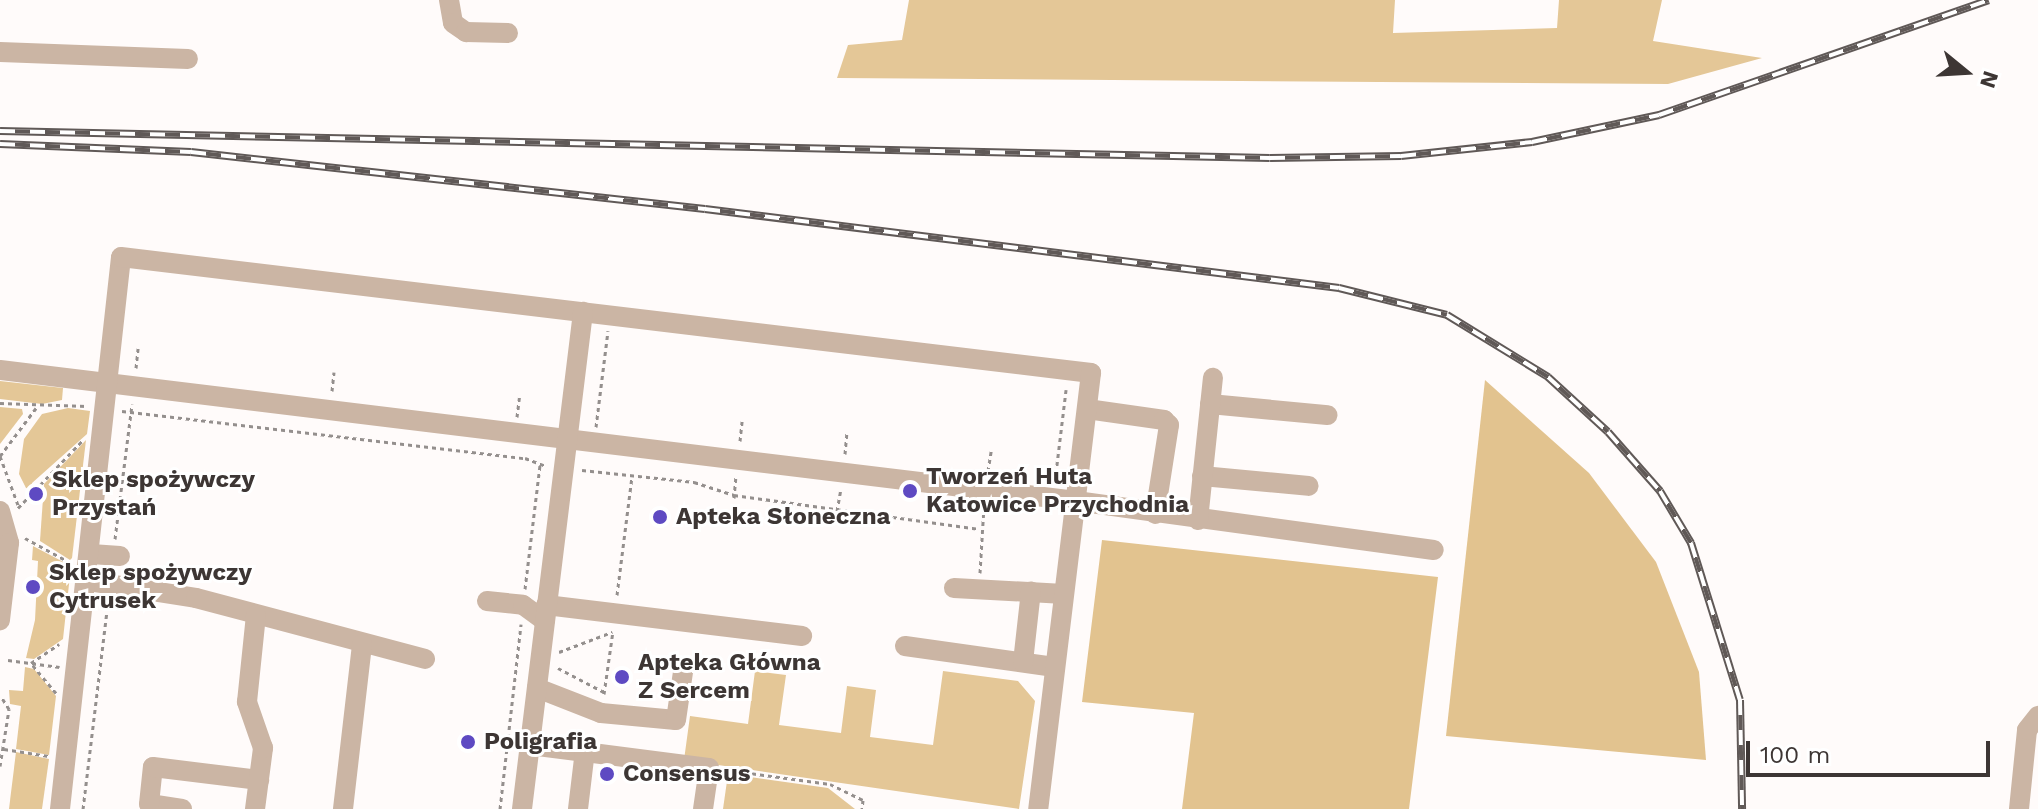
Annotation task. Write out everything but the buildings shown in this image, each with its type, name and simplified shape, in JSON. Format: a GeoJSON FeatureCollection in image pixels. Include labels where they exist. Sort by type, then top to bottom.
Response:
{"type":"FeatureCollection","features":[{"type":"Feature","properties":{"kind":"lane"},"geometry":{"type":"LineString","coordinates":[[449,0],[453,23],[466,32],[508,33]]}},
{"type":"Feature","properties":{"kind":"lane"},"geometry":{"type":"LineString","coordinates":[[0,52],[188,59]]}},
{"type":"Feature","properties":{"kind":"lane"},"geometry":{"type":"LineString","coordinates":[[60,809],[89,581],[82,559],[121,257],[1091,373],[1038,809]]}},
{"type":"Feature","properties":{"kind":"lane"},"geometry":{"type":"LineString","coordinates":[[522,809],[583,312]]}},
{"type":"Feature","properties":{"kind":"lane"},"geometry":{"type":"LineString","coordinates":[[0,370],[1053,498],[1434,550]]}},
{"type":"Feature","properties":{"kind":"lane"},"geometry":{"type":"LineString","coordinates":[[1198,520],[1213,378]]}},
{"type":"Feature","properties":{"kind":"lane"},"geometry":{"type":"LineString","coordinates":[[1210,404],[1327,415]]}},
{"type":"Feature","properties":{"kind":"lane"},"geometry":{"type":"LineString","coordinates":[[1087,409],[1164,420],[1169,425],[1155,514]]}},
{"type":"Feature","properties":{"kind":"lane"},"geometry":{"type":"LineString","coordinates":[[1202,476],[1309,486]]}},
{"type":"Feature","properties":{"kind":"lane"},"geometry":{"type":"LineString","coordinates":[[0,620],[9,543],[9,510]]}},
{"type":"Feature","properties":{"kind":"lane"},"geometry":{"type":"LineString","coordinates":[[82,559],[120,556]]}},
{"type":"Feature","properties":{"kind":"lane"},"geometry":{"type":"LineString","coordinates":[[89,581],[196,598],[425,659]]}},
{"type":"Feature","properties":{"kind":"lane"},"geometry":{"type":"LineString","coordinates":[[954,588],[1064,594]]}},
{"type":"Feature","properties":{"kind":"lane"},"geometry":{"type":"LineString","coordinates":[[1023,662],[1031,591]]}},
{"type":"Feature","properties":{"kind":"lane"},"geometry":{"type":"LineString","coordinates":[[487,601],[546,607],[614,622],[802,636]]}},
{"type":"Feature","properties":{"kind":"lane"},"geometry":{"type":"LineString","coordinates":[[255,809],[263,748],[247,702],[256,615]]}},
{"type":"Feature","properties":{"kind":"lane"},"geometry":{"type":"LineString","coordinates":[[343,809],[362,644]]}},
{"type":"Feature","properties":{"kind":"lane"},"geometry":{"type":"LineString","coordinates":[[905,646],[1055,667]]}},
{"type":"Feature","properties":{"kind":"lane"},"geometry":{"type":"LineString","coordinates":[[537,688],[601,713],[676,720],[683,672]]}},
{"type":"Feature","properties":{"kind":"lane"},"geometry":{"type":"LineString","coordinates":[[2019,809],[2027,730],[2038,716]]}},
{"type":"Feature","properties":{"kind":"lane"},"geometry":{"type":"LineString","coordinates":[[530,745],[709,768],[703,809]]}},
{"type":"Feature","properties":{"kind":"lane"},"geometry":{"type":"LineString","coordinates":[[578,809],[585,750]]}},
{"type":"Feature","properties":{"kind":"lane"},"geometry":{"type":"LineString","coordinates":[[182,809],[149,804],[153,767],[259,780]]}},
{"type":"Feature","properties":{"kind":"path"},"geometry":{"type":"LineString","coordinates":[[592,471],[610,315]]}},
{"type":"Feature","properties":{"kind":"path"},"geometry":{"type":"LineString","coordinates":[[1053,498],[1068,370]]}},
{"type":"Feature","properties":{"kind":"path"},"geometry":{"type":"LineString","coordinates":[[0,403],[36,408],[70,403],[525,458],[540,465],[980,529]]}},
{"type":"Feature","properties":{"kind":"path"},"geometry":{"type":"LineString","coordinates":[[20,522],[9,510],[0,456],[36,408]]}},
{"type":"Feature","properties":{"kind":"path"},"geometry":{"type":"LineString","coordinates":[[9,510],[89,435]]}},
{"type":"Feature","properties":{"kind":"path"},"geometry":{"type":"LineString","coordinates":[[978,589],[985,545],[980,529],[991,451]]}},
{"type":"Feature","properties":{"kind":"path"},"geometry":{"type":"LineString","coordinates":[[500,809],[540,465]]}},
{"type":"Feature","properties":{"kind":"path"},"geometry":{"type":"LineString","coordinates":[[601,713],[632,476]]}},
{"type":"Feature","properties":{"kind":"path"},"geometry":{"type":"LineString","coordinates":[[22,537],[82,559]]}},
{"type":"Feature","properties":{"kind":"path"},"geometry":{"type":"LineString","coordinates":[[517,660],[540,659],[614,622]]}},
{"type":"Feature","properties":{"kind":"path"},"geometry":{"type":"LineString","coordinates":[[31,663],[65,640]]}},
{"type":"Feature","properties":{"kind":"path"},"geometry":{"type":"LineString","coordinates":[[540,659],[604,692]]}},
{"type":"Feature","properties":{"kind":"path"},"geometry":{"type":"LineString","coordinates":[[8,660],[62,667]]}},
{"type":"Feature","properties":{"kind":"path"},"geometry":{"type":"LineString","coordinates":[[31,663],[58,696]]}},
{"type":"Feature","properties":{"kind":"path"},"geometry":{"type":"LineString","coordinates":[[0,766],[9,709],[1,696]]}},
{"type":"Feature","properties":{"kind":"path"},"geometry":{"type":"LineString","coordinates":[[4,749],[51,757]]}},
{"type":"Feature","properties":{"kind":"path"},"geometry":{"type":"LineString","coordinates":[[709,768],[830,784],[863,800],[862,809]]}},
{"type":"Feature","properties":{"kind":"shaded area"},"geometry":{"type":"Polygon","coordinates":[[[909,0],[1395,0],[1393,33],[1557,28],[1559,0],[1662,0],[1653,41],[1762,58],[1668,84],[837,78],[848,45],[902,40],[909,0]]]}},
{"type":"Feature","properties":{"kind":"shaded area"},"geometry":{"type":"Polygon","coordinates":[[[1485,380],[1589,473],[1656,562],[1699,672],[1706,760],[1446,736],[1485,380]]]}},
{"type":"Feature","properties":{"kind":"shaded area"},"geometry":{"type":"Polygon","coordinates":[[[0,381],[63,388],[62,400],[42,404],[0,399],[0,381]]]}},
{"type":"Feature","properties":{"kind":"shaded area"},"geometry":{"type":"Polygon","coordinates":[[[0,407],[22,409],[23,414],[0,444],[0,407]]]}},
{"type":"Feature","properties":{"kind":"shaded area"},"geometry":{"type":"Polygon","coordinates":[[[68,408],[90,411],[87,434],[32,483],[32,490],[26,488],[19,474],[24,439],[42,414],[68,408]]]}},
{"type":"Feature","properties":{"kind":"shaded area"},"geometry":{"type":"Polygon","coordinates":[[[86,440],[70,560],[40,541],[44,484],[86,440]]]}},
{"type":"Feature","properties":{"kind":"shaded area"},"geometry":{"type":"Polygon","coordinates":[[[1102,540],[1438,577],[1409,809],[1182,809],[1194,713],[1082,702],[1102,540]]]}},
{"type":"Feature","properties":{"kind":"shaded area"},"geometry":{"type":"Polygon","coordinates":[[[33,546],[71,566],[63,639],[34,659],[26,658],[35,620],[38,561],[32,560],[33,546]]]}},
{"type":"Feature","properties":{"kind":"shaded area"},"geometry":{"type":"Polygon","coordinates":[[[25,667],[34,669],[56,696],[49,755],[16,749],[21,706],[10,704],[9,690],[23,691],[25,667]]]}},
{"type":"Feature","properties":{"kind":"shaded area"},"geometry":{"type":"Polygon","coordinates":[[[755,671],[786,675],[779,725],[841,733],[847,686],[876,690],[870,737],[933,745],[943,671],[1018,681],[1035,701],[1019,809],[684,760],[690,716],[748,724],[755,671]]]}},
{"type":"Feature","properties":{"kind":"shaded area"},"geometry":{"type":"Polygon","coordinates":[[[16,752],[49,759],[42,809],[9,809],[16,752]]]}},
{"type":"Feature","properties":{"kind":"shaded area"},"geometry":{"type":"Polygon","coordinates":[[[728,774],[828,788],[855,809],[723,809],[728,774]]]}},
{"type":"Feature","properties":{"kind":"railway"},"geometry":{"type":"LineString","coordinates":[[0,131],[1270,158],[1401,156],[1532,142],[1659,115],[1989,0]]}},
{"type":"Feature","properties":{"kind":"railway"},"geometry":{"type":"LineString","coordinates":[[0,144],[191,152],[705,209],[1339,288],[1447,315],[1548,377],[1608,432],[1660,491],[1691,543],[1740,700],[1742,809]]}},
{"type":"Feature","properties":{"kind":"place","name":"Tworzeń Huta Katowice Przychodnia"},"geometry":{"type":"Point","coordinates":[910,491]}},
{"type":"Feature","properties":{"kind":"place","name":"Sklep spożywczy Przystań"},"geometry":{"type":"Point","coordinates":[36,494]}},
{"type":"Feature","properties":{"kind":"place","name":"Apteka Słoneczna"},"geometry":{"type":"Point","coordinates":[660,517]}},
{"type":"Feature","properties":{"kind":"place","name":"Sklep spożywczy Cytrusek"},"geometry":{"type":"Point","coordinates":[33,587]}},
{"type":"Feature","properties":{"kind":"place","name":"Apteka Główna Z Sercem"},"geometry":{"type":"Point","coordinates":[622,677]}},
{"type":"Feature","properties":{"kind":"place","name":"Poligrafia"},"geometry":{"type":"Point","coordinates":[468,742]}},
{"type":"Feature","properties":{"kind":"place","name":"Consensus"},"geometry":{"type":"Point","coordinates":[607,774]}}]}
